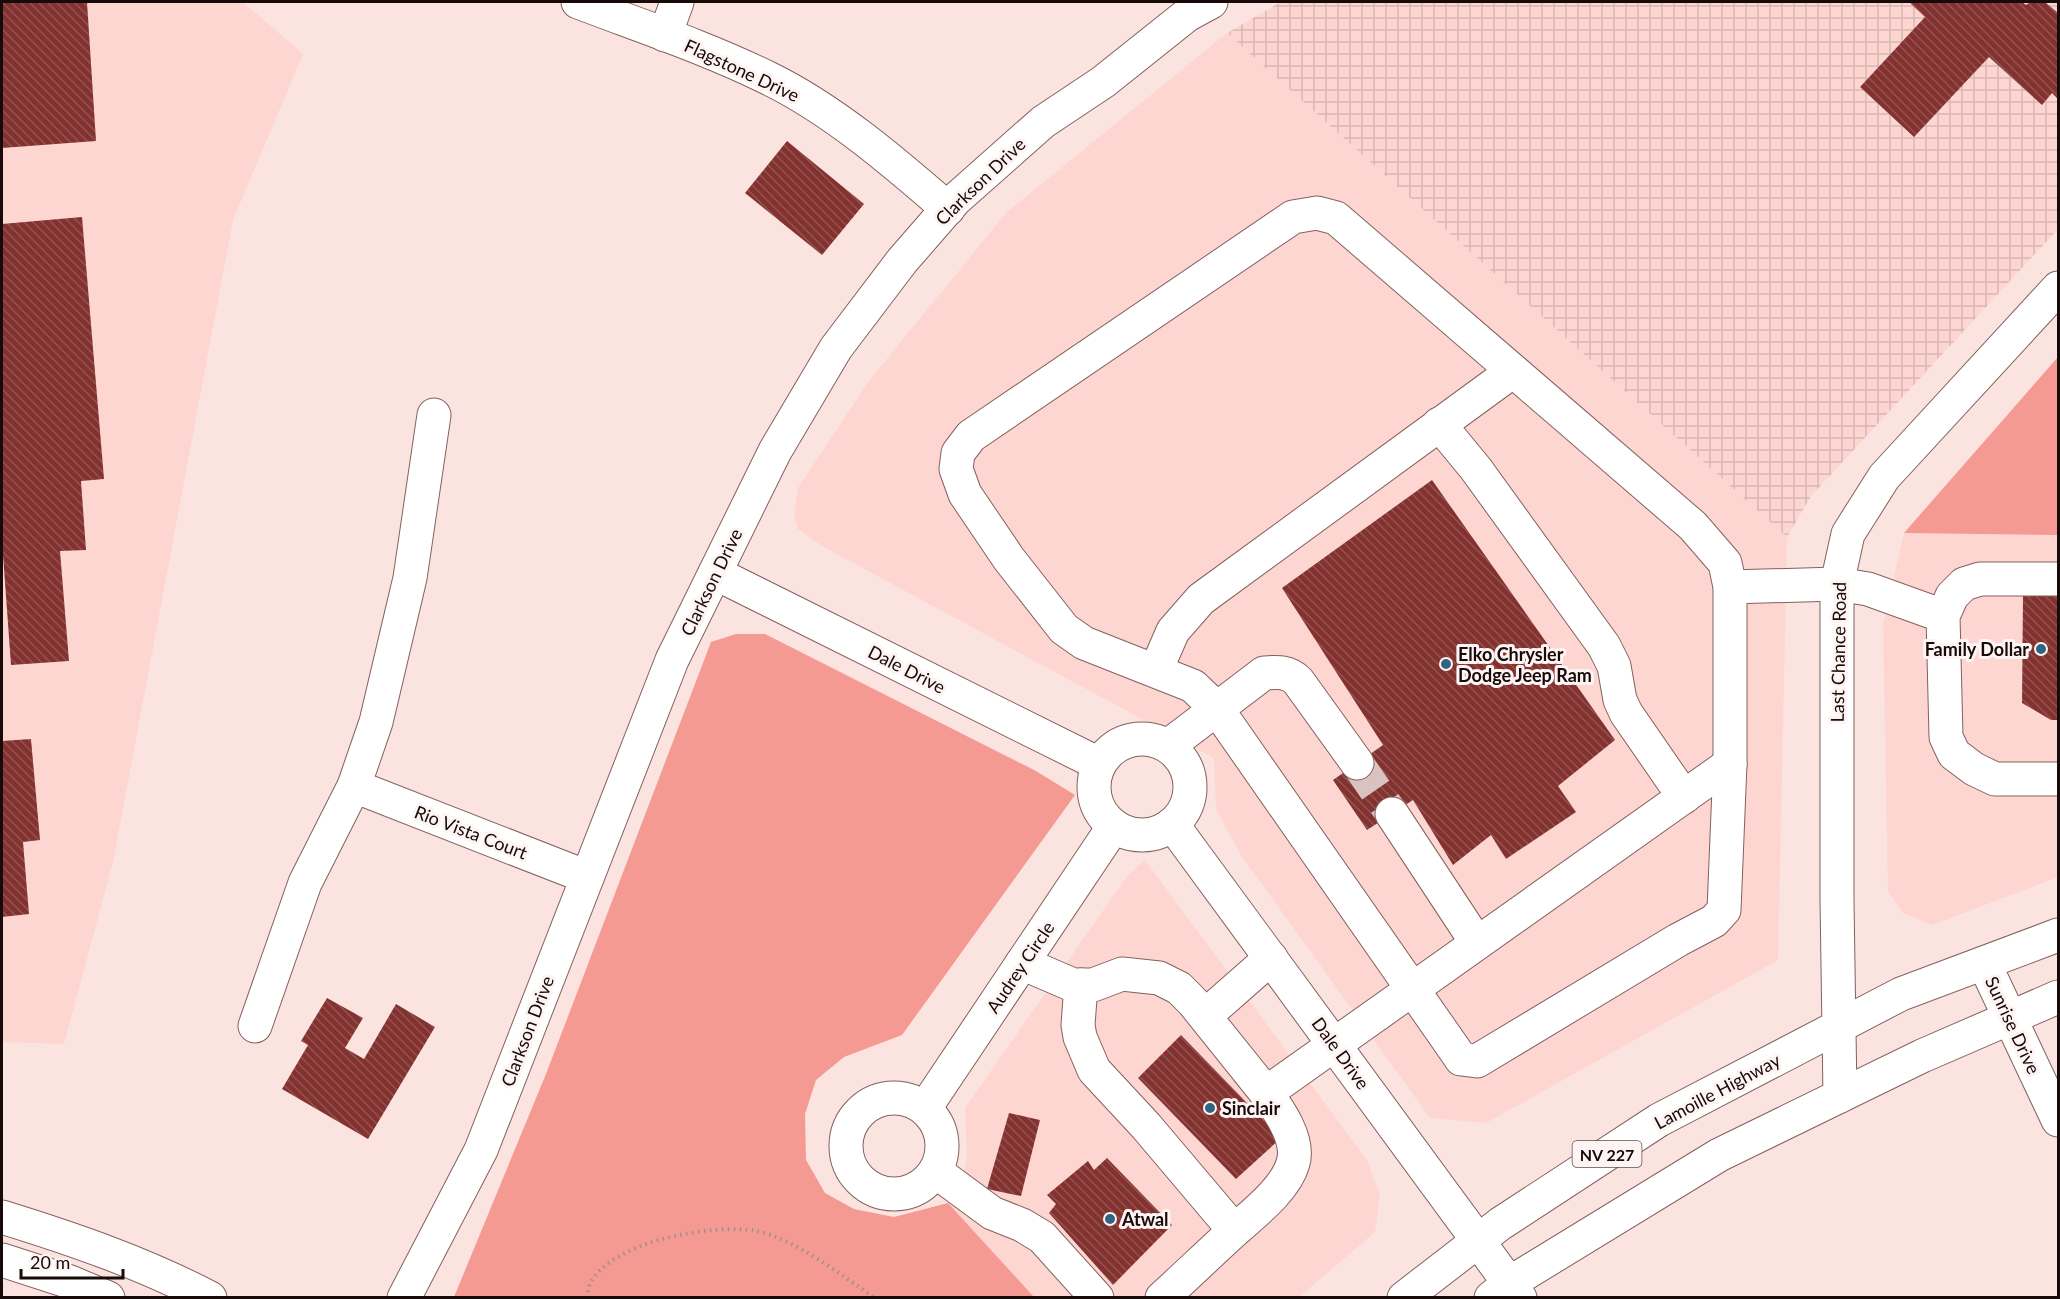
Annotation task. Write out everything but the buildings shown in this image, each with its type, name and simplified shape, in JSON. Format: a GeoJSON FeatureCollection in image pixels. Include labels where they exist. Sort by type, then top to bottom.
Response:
{"type":"FeatureCollection","features":[{"type":"Feature","properties":{"kind":"street","name":"Flagstone Drive"},"geometry":{"type":"LineString","coordinates":[[578,2],[769,78],[827,112],[918,182],[948,209]]}},
{"type":"Feature","properties":{"kind":"street"},"geometry":{"type":"LineString","coordinates":[[665,35],[677,2]]}},
{"type":"Feature","properties":{"kind":"street","name":"Clarkson Drive"},"geometry":{"type":"LineString","coordinates":[[404,1298],[481,1150],[672,660],[776,451],[836,348],[902,261],[955,200],[1043,122],[1102,82],[1187,15],[1211,2]]}},
{"type":"Feature","properties":{"kind":"street"},"geometry":{"type":"LineString","coordinates":[[1317,213],[1336,218],[1693,526],[1725,563],[1730,587],[1730,764],[1724,910],[1714,921],[1678,940],[1478,1061],[1461,1059],[1216,709],[1194,686],[1084,644],[1064,629],[1010,559],[965,494],[956,469],[958,453],[971,436],[1293,217],[1317,213]]}},
{"type":"Feature","properties":{"kind":"street","name":"Last Chance Road"},"geometry":{"type":"LineString","coordinates":[[1840,1096],[1837,584],[1848,534],[1884,477],[2058,288]]}},
{"type":"Feature","properties":{"kind":"street"},"geometry":{"type":"LineString","coordinates":[[1156,670],[1173,631],[1201,599],[1513,371]]}},
{"type":"Feature","properties":{"kind":"street"},"geometry":{"type":"LineString","coordinates":[[255,1026],[305,883],[354,786],[376,722],[410,578],[434,415]]}},
{"type":"Feature","properties":{"kind":"street"},"geometry":{"type":"LineString","coordinates":[[1439,424],[1476,469],[1604,646],[1614,666],[1620,700],[1626,713],[1684,797]]}},
{"type":"Feature","properties":{"kind":"street","name":"Dale Drive"},"geometry":{"type":"LineString","coordinates":[[715,573],[1099,764]]}},
{"type":"Feature","properties":{"kind":"street"},"geometry":{"type":"LineString","coordinates":[[2058,579],[1980,579],[1964,584],[1952,596],[1943,616],[1946,737],[1954,754],[1974,770],[1995,779],[2058,779]]}},
{"type":"Feature","properties":{"kind":"street"},"geometry":{"type":"LineString","coordinates":[[1730,587],[1837,584],[1868,589],[1943,616]]}},
{"type":"Feature","properties":{"kind":"street"},"geometry":{"type":"LineString","coordinates":[[1168,746],[1264,673],[1280,672],[1291,674],[1298,681],[1358,763]]}},
{"type":"Feature","properties":{"kind":"street"},"geometry":{"type":"LineString","coordinates":[[1138,738],[1153,740],[1168,746],[1179,756],[1187,770],[1190,784],[1188,799],[1182,813],[1172,824],[1159,832],[1143,835],[1129,833],[1114,826],[1104,817],[1097,805],[1094,777],[1099,764],[1109,752],[1122,743],[1138,738]]}},
{"type":"Feature","properties":{"kind":"street"},"geometry":{"type":"LineString","coordinates":[[1266,1093],[1730,764]]}},
{"type":"Feature","properties":{"kind":"street","name":"Rio Vista Court"},"geometry":{"type":"LineString","coordinates":[[354,786],[587,877]]}},
{"type":"Feature","properties":{"kind":"street"},"geometry":{"type":"LineString","coordinates":[[1392,814],[1478,943]]}},
{"type":"Feature","properties":{"kind":"street","name":"Dale Drive"},"geometry":{"type":"LineString","coordinates":[[1172,824],[1478,1241],[1506,1293]]}},
{"type":"Feature","properties":{"kind":"street","name":"Audrey Circle"},"geometry":{"type":"LineString","coordinates":[[925,1108],[1114,826]]}},
{"type":"Feature","properties":{"kind":"street","name":"Lamoille Highway"},"geometry":{"type":"LineString","coordinates":[[1404,1298],[1500,1224],[1659,1120],[1901,994],[2058,935]]}},
{"type":"Feature","properties":{"kind":"street"},"geometry":{"type":"LineString","coordinates":[[1205,1016],[1271,958]]}},
{"type":"Feature","properties":{"kind":"street"},"geometry":{"type":"LineString","coordinates":[[1022,963],[1073,985],[1093,985],[1122,974],[1159,978],[1179,988],[1205,1016],[1266,1093],[1292,1136],[1294,1161],[1287,1178],[1263,1204],[1162,1298]]}},
{"type":"Feature","properties":{"kind":"street","name":"Sunrise Drive"},"geometry":{"type":"LineString","coordinates":[[1984,963],[2058,1120]]}},
{"type":"Feature","properties":{"kind":"street"},"geometry":{"type":"LineString","coordinates":[[1081,985],[1078,1025],[1080,1037],[1094,1070],[1146,1126],[1234,1230]]}},
{"type":"Feature","properties":{"kind":"street"},"geometry":{"type":"LineString","coordinates":[[1506,1293],[1719,1155],[1922,1056],[2058,997]]}},
{"type":"Feature","properties":{"kind":"street"},"geometry":{"type":"LineString","coordinates":[[894,1097],[910,1100],[925,1108],[941,1131],[943,1145],[941,1158],[935,1171],[924,1184],[909,1192],[893,1194],[876,1191],[862,1182],[851,1169],[846,1154],[846,1137],[852,1121],[863,1108],[878,1100],[894,1097]]}},
{"type":"Feature","properties":{"kind":"street"},"geometry":{"type":"LineString","coordinates":[[935,1171],[992,1213],[1022,1225],[1042,1237],[1097,1298]]}},
{"type":"Feature","properties":{"kind":"street"},"geometry":{"type":"LineString","coordinates":[[2,1217],[89,1245],[172,1278],[210,1298]]}},
{"type":"Feature","properties":{"kind":"street"},"geometry":{"type":"LineString","coordinates":[[2,1260],[70,1282],[108,1298]]}},
{"type":"Feature","properties":{"kind":"path"},"geometry":{"type":"LineString","coordinates":[[587,1298],[589,1285],[605,1265],[638,1247],[668,1237],[719,1230],[756,1231],[792,1244],[875,1298]]}},
{"type":"Feature","properties":{"kind":"shaded area"},"geometry":{"type":"Polygon","coordinates":[[[2,2],[243,2],[303,54],[233,220],[113,862],[64,1044],[2,1042],[2,2]]]}},
{"type":"Feature","properties":{"kind":"shaded area"},"geometry":{"type":"Polygon","coordinates":[[[1281,2],[2058,2],[2058,229],[1811,496],[1787,537],[1227,33],[1281,2]]]}},
{"type":"Feature","properties":{"kind":"shaded area"},"geometry":{"type":"Polygon","coordinates":[[[1227,33],[1787,537],[1778,960],[1486,1123],[1430,1118],[1241,855],[1216,809],[1214,758],[822,546],[798,529],[794,514],[798,488],[868,382],[1007,212],[1227,33]]]}},
{"type":"Feature","properties":{"kind":"shaded area"},"geometry":{"type":"Polygon","coordinates":[[[2058,357],[2058,535],[1904,533],[2058,357]]]}},
{"type":"Feature","properties":{"kind":"shaded area"},"geometry":{"type":"Polygon","coordinates":[[[1904,533],[2058,535],[2058,877],[1932,925],[1903,913],[1888,891],[1883,626],[1904,533]]]}},
{"type":"Feature","properties":{"kind":"shaded area"},"geometry":{"type":"Polygon","coordinates":[[[736,634],[765,634],[1036,771],[1075,795],[902,1035],[844,1057],[816,1080],[805,1114],[806,1160],[825,1193],[854,1209],[894,1217],[948,1203],[1034,1297],[454,1297],[546,1074],[711,642],[736,634]]]}},
{"type":"Feature","properties":{"kind":"shaded area"},"geometry":{"type":"Polygon","coordinates":[[[1145,860],[1367,1160],[1380,1195],[1375,1232],[1298,1298],[1034,1297],[948,1203],[963,1178],[967,1158],[965,1108],[1128,875],[1145,860]]]}},
{"type":"Feature","properties":{"kind":"tunnel"},"geometry":{"type":"LineString","coordinates":[[1357,763],[1392,814]]}},
{"type":"Feature","properties":{"kind":"place","name":"Family Dollar"},"geometry":{"type":"Point","coordinates":[2041,649]}},
{"type":"Feature","properties":{"kind":"place","name":"Elko Chrysler Dodge Jeep Ram"},"geometry":{"type":"Point","coordinates":[1446,664]}},
{"type":"Feature","properties":{"kind":"place","name":"Sinclair"},"geometry":{"type":"Point","coordinates":[1210,1108]}},
{"type":"Feature","properties":{"kind":"place","name":"Atwal"},"geometry":{"type":"Point","coordinates":[1110,1219]}}]}
